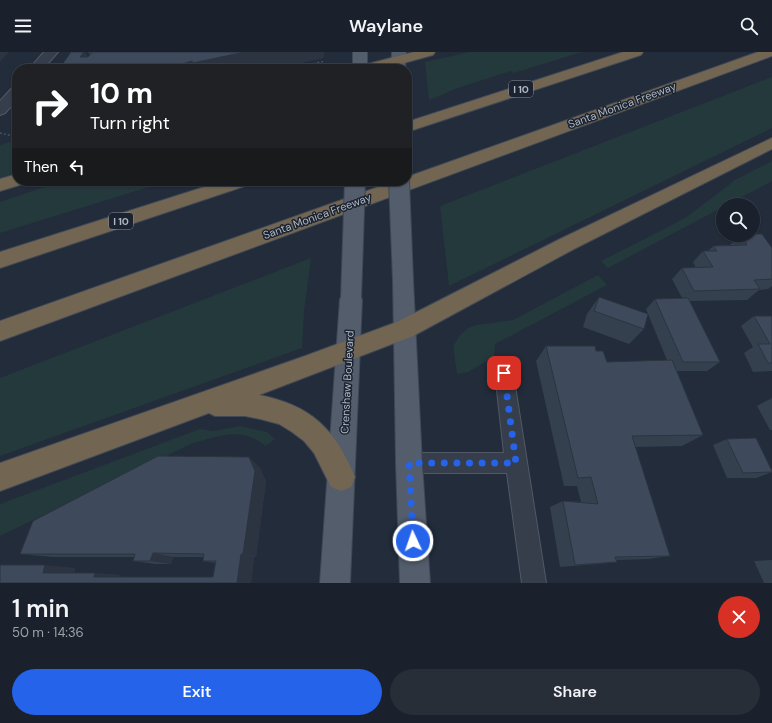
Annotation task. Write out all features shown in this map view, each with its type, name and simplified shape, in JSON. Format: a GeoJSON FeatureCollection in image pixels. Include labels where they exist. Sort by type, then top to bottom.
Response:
{"type":"FeatureCollection","features":[{"type":"Feature","properties":{"kind":"highway"},"geometry":{"type":"LineString","coordinates":[[386,64],[428,52]]}},
{"type":"Feature","properties":{"kind":"highway","name":"I 10"},"geometry":{"type":"LineString","coordinates":[[412,125],[636,52]]}},
{"type":"Feature","properties":{"kind":"highway","name":"Santa Monica Freeway"},"geometry":{"type":"LineString","coordinates":[[412,182],[770,52]]}},
{"type":"Feature","properties":{"kind":"highway"},"geometry":{"type":"LineString","coordinates":[[0,477],[349,350],[405,328],[568,244],[759,151],[772,143]]}},
{"type":"Feature","properties":{"kind":"highway"},"geometry":{"type":"LineString","coordinates":[[0,185],[12,181]]}},
{"type":"Feature","properties":{"kind":"highway","name":"I 10"},"geometry":{"type":"LineString","coordinates":[[0,260],[227,186]]}},
{"type":"Feature","properties":{"kind":"highway","name":"Santa Monica Freeway"},"geometry":{"type":"LineString","coordinates":[[0,331],[400,186]]}},
{"type":"Feature","properties":{"kind":"highway"},"geometry":{"type":"LineString","coordinates":[[198,405],[236,403],[263,406],[286,414],[307,427],[323,444],[341,476]]}},
{"type":"Feature","properties":{"kind":"main road"},"geometry":{"type":"LineString","coordinates":[[360,52],[360,64]]}},
{"type":"Feature","properties":{"kind":"main road","name":"Crenshaw Boulevard"},"geometry":{"type":"LineString","coordinates":[[335,583],[349,350],[355,186]]}},
{"type":"Feature","properties":{"kind":"main road"},"geometry":{"type":"LineString","coordinates":[[399,186],[409,463],[415,583]]}},
{"type":"Feature","properties":{"kind":"street"},"geometry":{"type":"LineString","coordinates":[[40,64],[51,52]]}},
{"type":"Feature","properties":{"kind":"street"},"geometry":{"type":"LineString","coordinates":[[0,110],[12,97]]}},
{"type":"Feature","properties":{"kind":"lane"},"geometry":{"type":"LineString","coordinates":[[504,373],[534,583]]}},
{"type":"Feature","properties":{"kind":"lane"},"geometry":{"type":"LineString","coordinates":[[409,463],[516,463]]}},
{"type":"Feature","properties":{"kind":"path"},"geometry":{"type":"LineString","coordinates":[[312,64],[325,61]]}},
{"type":"Feature","properties":{"kind":"path"},"geometry":{"type":"LineString","coordinates":[[0,133],[12,136]]}},
{"type":"Feature","properties":{"kind":"green space"},"geometry":{"type":"Polygon","coordinates":[[[470,52],[582,52],[514,73],[511,71],[458,88],[429,100],[425,62],[470,52]]]}},
{"type":"Feature","properties":{"kind":"green space"},"geometry":{"type":"Polygon","coordinates":[[[772,77],[772,128],[449,286],[440,206],[772,77]]]}},
{"type":"Feature","properties":{"kind":"green space"},"geometry":{"type":"Polygon","coordinates":[[[12,141],[12,175],[0,179],[0,145],[12,141]]]}},
{"type":"Feature","properties":{"kind":"green space"},"geometry":{"type":"Polygon","coordinates":[[[772,161],[772,181],[740,198],[716,198],[716,211],[608,268],[601,261],[688,216],[735,180],[772,161]]]}},
{"type":"Feature","properties":{"kind":"green space"},"geometry":{"type":"Polygon","coordinates":[[[47,186],[152,186],[0,233],[0,202],[47,186]]]}},
{"type":"Feature","properties":{"kind":"green space"},"geometry":{"type":"Polygon","coordinates":[[[311,258],[304,312],[302,348],[0,456],[0,378],[311,258]]]}},
{"type":"Feature","properties":{"kind":"green space"},"geometry":{"type":"Polygon","coordinates":[[[598,275],[607,285],[495,344],[494,357],[468,372],[457,374],[454,345],[460,335],[468,328],[477,325],[513,320],[598,275]]]}},
{"type":"Feature","properties":{"kind":"green space"},"geometry":{"type":"Polygon","coordinates":[[[240,426],[267,432],[275,439],[266,446],[248,436],[229,434],[191,444],[0,536],[0,504],[200,429],[213,431],[240,426]]]}},
{"type":"Feature","properties":{"kind":"building"},"geometry":{"type":"Polygon","coordinates":[[[71,52],[84,52],[80,57],[88,57],[92,52],[245,52],[182,64],[63,64],[71,52]]]}},
{"type":"Feature","properties":{"kind":"building"},"geometry":{"type":"Polygon","coordinates":[[[760,234],[762,234],[772,248],[772,279],[754,280],[760,289],[694,291],[682,268],[713,267],[703,251],[717,251],[713,246],[747,245],[745,242],[760,242],[760,234]]]}},
{"type":"Feature","properties":{"kind":"building"},"geometry":{"type":"Polygon","coordinates":[[[599,297],[648,314],[644,329],[594,311],[599,297]]]}},
{"type":"Feature","properties":{"kind":"building"},"geometry":{"type":"Polygon","coordinates":[[[688,298],[720,362],[683,362],[655,299],[688,298]]]}},
{"type":"Feature","properties":{"kind":"building"},"geometry":{"type":"Polygon","coordinates":[[[754,316],[772,316],[772,363],[768,363],[758,344],[770,344],[754,316]]]}},
{"type":"Feature","properties":{"kind":"building"},"geometry":{"type":"Polygon","coordinates":[[[546,346],[595,346],[596,351],[603,351],[607,362],[672,360],[703,435],[632,436],[670,556],[615,557],[617,562],[575,565],[563,501],[598,504],[591,477],[578,478],[546,346]]]}},
{"type":"Feature","properties":{"kind":"building"},"geometry":{"type":"Polygon","coordinates":[[[756,438],[772,472],[743,473],[727,439],[756,438]]]}},
{"type":"Feature","properties":{"kind":"building"},"geometry":{"type":"Polygon","coordinates":[[[158,456],[249,457],[255,471],[243,554],[241,554],[237,583],[0,583],[0,565],[45,565],[43,573],[95,573],[94,577],[213,577],[216,561],[203,561],[204,554],[153,553],[150,561],[133,561],[135,554],[20,554],[33,521],[158,456]]]}},
{"type":"Feature","properties":{"kind":"route"},"geometry":{"type":"LineString","coordinates":[[413,541],[409,463],[516,463],[504,373]]}}]}
